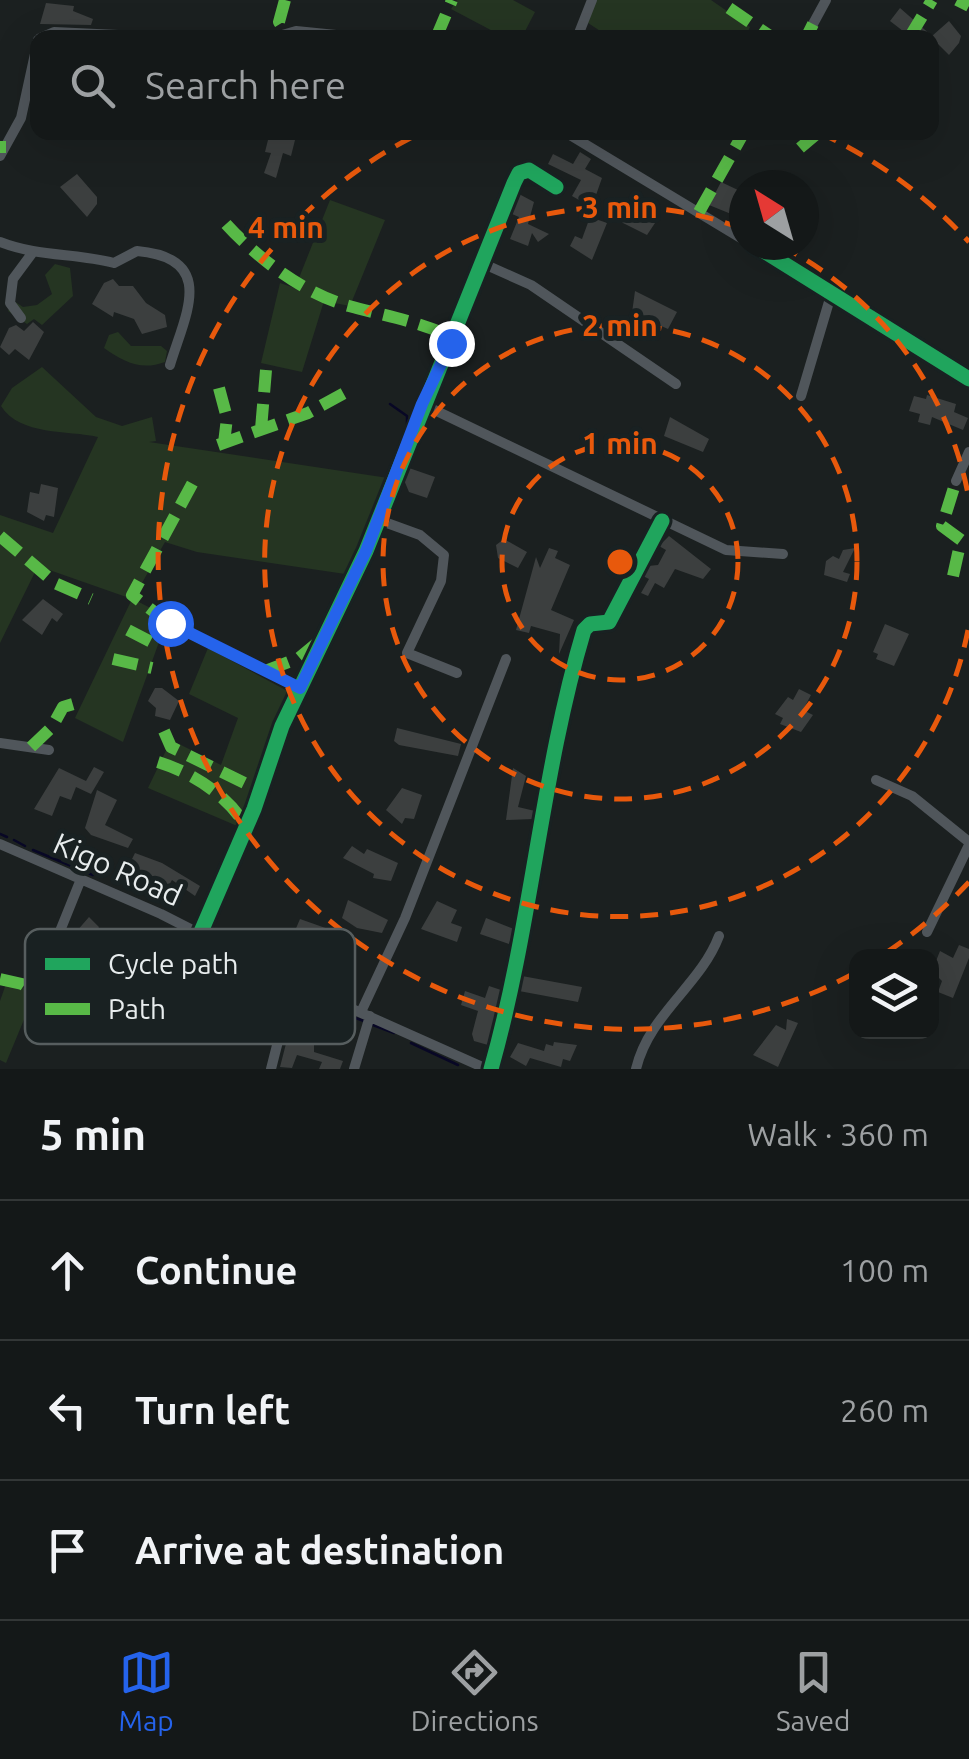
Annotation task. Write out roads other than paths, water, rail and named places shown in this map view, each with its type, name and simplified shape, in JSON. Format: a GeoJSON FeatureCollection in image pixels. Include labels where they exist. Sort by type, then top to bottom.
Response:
{"type":"FeatureCollection","features":[{"type":"Feature","properties":{"kind":"street"},"geometry":{"type":"LineString","coordinates":[[580,30],[592,0]]}},
{"type":"Feature","properties":{"kind":"street"},"geometry":{"type":"LineString","coordinates":[[813,24],[826,0]]}},
{"type":"Feature","properties":{"kind":"street"},"geometry":{"type":"LineString","coordinates":[[0,156],[21,118],[30,78]]}},
{"type":"Feature","properties":{"kind":"street"},"geometry":{"type":"LineString","coordinates":[[579,140],[729,231]]}},
{"type":"Feature","properties":{"kind":"street"},"geometry":{"type":"LineString","coordinates":[[202,929],[300,688],[366,551],[422,404],[519,173],[530,170],[556,187]]}},
{"type":"Feature","properties":{"kind":"street"},"geometry":{"type":"LineString","coordinates":[[0,242],[59,257],[78,254],[114,263],[137,250],[176,261],[187,271],[192,292],[170,365]]}},
{"type":"Feature","properties":{"kind":"street"},"geometry":{"type":"LineString","coordinates":[[22,318],[10,303],[13,279],[32,252]]}},
{"type":"Feature","properties":{"kind":"street"},"geometry":{"type":"LineString","coordinates":[[777,260],[969,380]]}},
{"type":"Feature","properties":{"kind":"street"},"geometry":{"type":"LineString","coordinates":[[484,264],[531,285],[676,384]]}},
{"type":"Feature","properties":{"kind":"street"},"geometry":{"type":"LineString","coordinates":[[801,396],[831,295]]}},
{"type":"Feature","properties":{"kind":"street"},"geometry":{"type":"LineString","coordinates":[[422,404],[438,408],[512,451],[644,508],[662,522],[737,554],[783,554]]}},
{"type":"Feature","properties":{"kind":"street"},"geometry":{"type":"LineString","coordinates":[[956,481],[969,452]]}},
{"type":"Feature","properties":{"kind":"street"},"geometry":{"type":"LineString","coordinates":[[376,519],[420,535],[444,556],[440,581],[407,653],[457,672]]}},
{"type":"Feature","properties":{"kind":"street"},"geometry":{"type":"LineString","coordinates":[[489,1069],[520,958],[544,809],[584,630],[590,624],[610,622],[662,522]]}},
{"type":"Feature","properties":{"kind":"street"},"geometry":{"type":"LineString","coordinates":[[170,623],[300,688]]}},
{"type":"Feature","properties":{"kind":"street"},"geometry":{"type":"LineString","coordinates":[[354,1069],[366,1014],[487,717],[506,660]]}},
{"type":"Feature","properties":{"kind":"street"},"geometry":{"type":"LineString","coordinates":[[0,743],[50,750]]}},
{"type":"Feature","properties":{"kind":"street"},"geometry":{"type":"LineString","coordinates":[[876,780],[912,796],[969,844],[927,932]]}},
{"type":"Feature","properties":{"kind":"street","name":"Kigo Road"},"geometry":{"type":"LineString","coordinates":[[0,844],[189,929]]}},
{"type":"Feature","properties":{"kind":"street"},"geometry":{"type":"LineString","coordinates":[[61,929],[81,879]]}},
{"type":"Feature","properties":{"kind":"street"},"geometry":{"type":"LineString","coordinates":[[636,1069],[660,1014],[713,950],[718,936]]}},
{"type":"Feature","properties":{"kind":"street","name":"Kigo Road"},"geometry":{"type":"LineString","coordinates":[[355,1009],[489,1069]]}},
{"type":"Feature","properties":{"kind":"street"},"geometry":{"type":"LineString","coordinates":[[271,1069],[277,1044]]}},
{"type":"Feature","properties":{"kind":"waterway"},"geometry":{"type":"LineString","coordinates":[[388,473],[407,427],[407,416],[390,404]]}},
{"type":"Feature","properties":{"kind":"waterway"},"geometry":{"type":"LineString","coordinates":[[0,834],[7,837]]}},
{"type":"Feature","properties":{"kind":"waterway"},"geometry":{"type":"LineString","coordinates":[[14,840],[25,846]]}},
{"type":"Feature","properties":{"kind":"waterway"},"geometry":{"type":"LineString","coordinates":[[33,850],[93,875]]}},
{"type":"Feature","properties":{"kind":"waterway"},"geometry":{"type":"LineString","coordinates":[[355,1018],[364,1021]]}},
{"type":"Feature","properties":{"kind":"waterway"},"geometry":{"type":"LineString","coordinates":[[373,1025],[394,1033]]}},
{"type":"Feature","properties":{"kind":"waterway"},"geometry":{"type":"LineString","coordinates":[[411,1043],[458,1065]]}}]}
